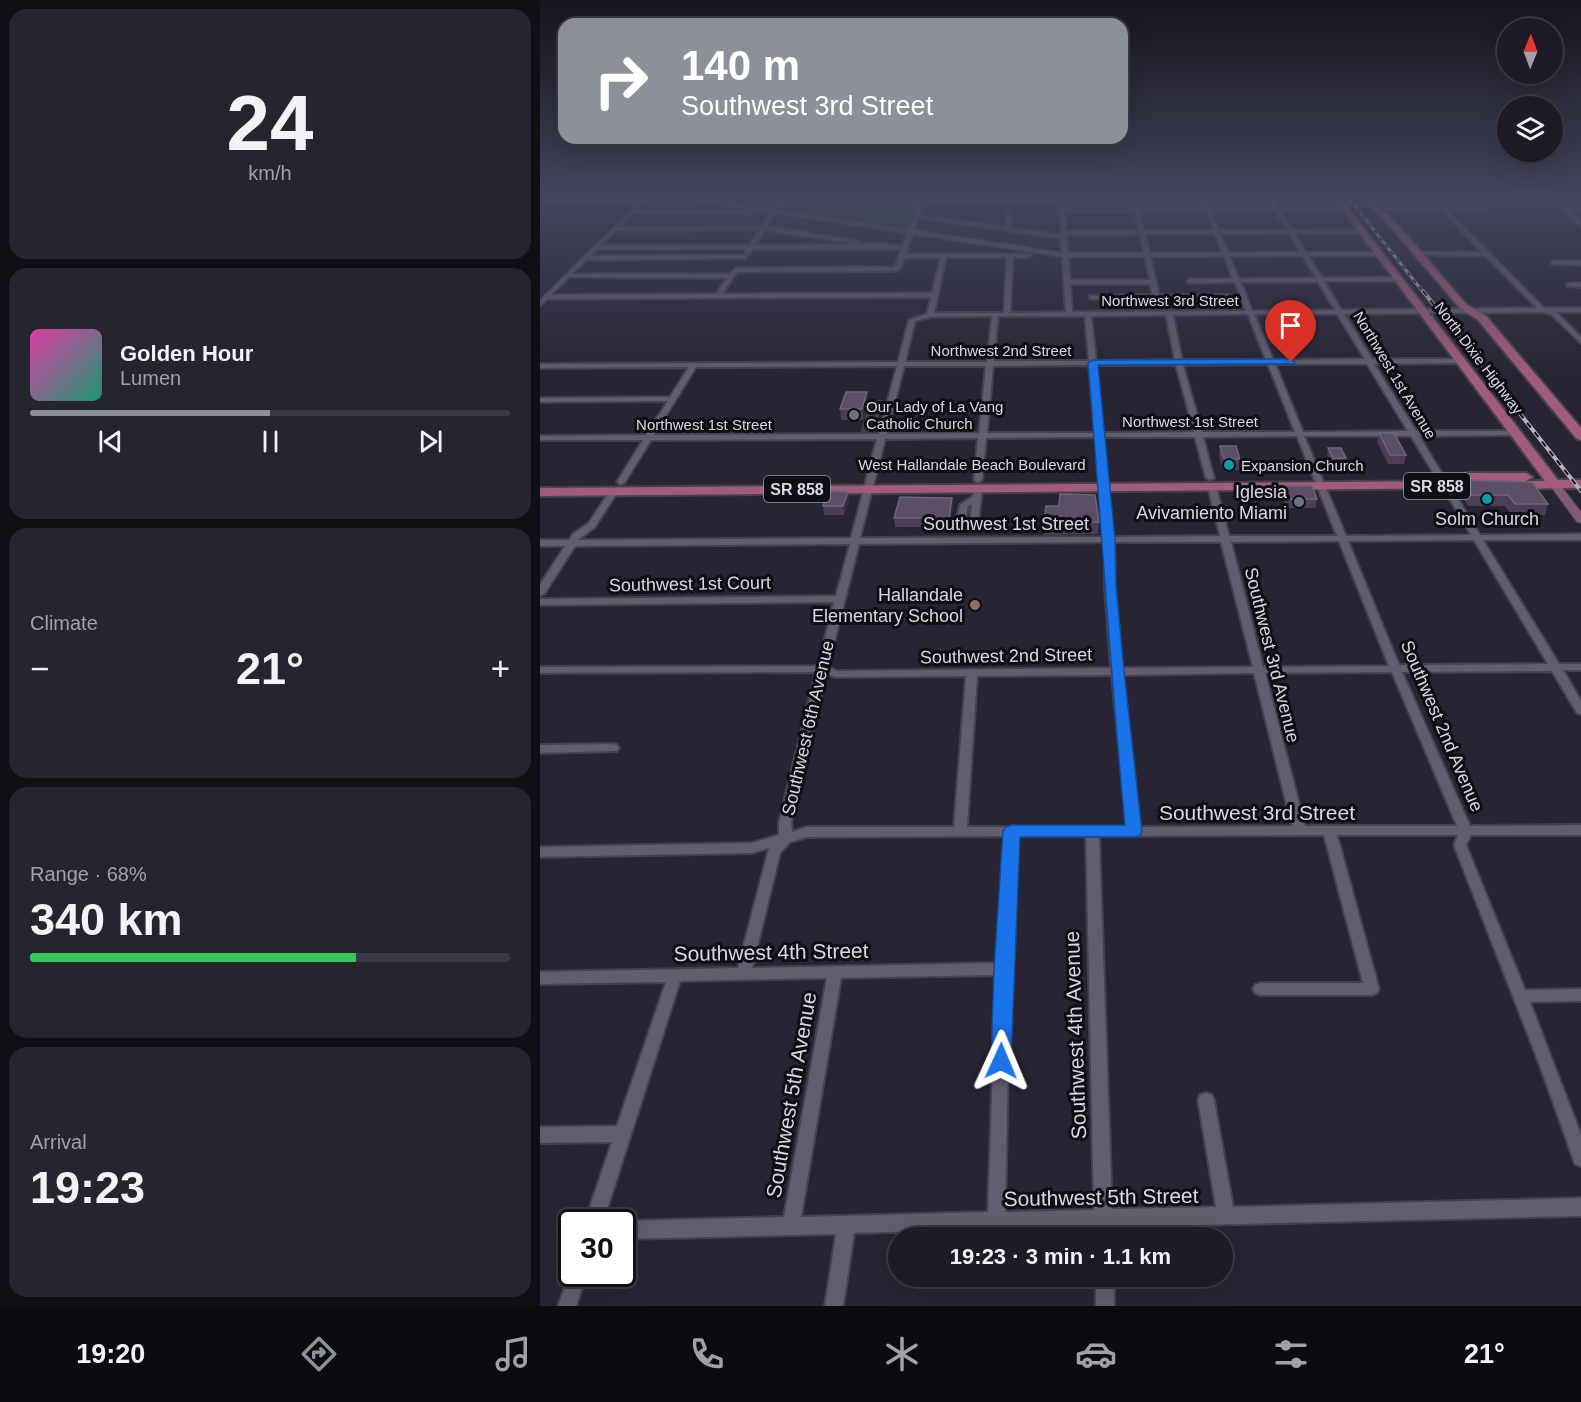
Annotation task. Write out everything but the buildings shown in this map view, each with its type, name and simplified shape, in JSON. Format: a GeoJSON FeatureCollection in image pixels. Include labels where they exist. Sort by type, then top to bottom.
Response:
{"type":"FeatureCollection","features":[{"type":"Feature","properties":{"kind":"main road","name":"North Dixie Highway"},"geometry":{"type":"LineString","coordinates":[[1381,256],[1551,481]]}},
{"type":"Feature","properties":{"kind":"main road"},"geometry":{"type":"LineString","coordinates":[[1422,256],[1463,306],[1482,318],[1581,436]]}},
{"type":"Feature","properties":{"kind":"main road","name":"SR 858"},"geometry":{"type":"LineString","coordinates":[[1551,481],[1581,477]]}},
{"type":"Feature","properties":{"kind":"main road"},"geometry":{"type":"LineString","coordinates":[[1551,481],[1581,520]]}},
{"type":"Feature","properties":{"kind":"main road","name":"SR 858"},"geometry":{"type":"LineString","coordinates":[[1551,481],[1581,484]]}},
{"type":"Feature","properties":{"kind":"main road","name":"West Hallandale Beach Boulevard"},"geometry":{"type":"LineString","coordinates":[[540,492],[583,492],[655,482],[977,489],[1104,483],[1551,481]]}},
{"type":"Feature","properties":{"kind":"main road","name":"West Hallandale Beach Boulevard"},"geometry":{"type":"LineString","coordinates":[[540,483],[617,487],[870,485]]}},
{"type":"Feature","properties":{"kind":"street"},"geometry":{"type":"LineString","coordinates":[[569,276],[897,269],[902,256],[1010,256],[1007,314]]}},
{"type":"Feature","properties":{"kind":"street"},"geometry":{"type":"LineString","coordinates":[[930,315],[944,256]]}},
{"type":"Feature","properties":{"kind":"street"},"geometry":{"type":"LineString","coordinates":[[1064,256],[1069,314]]}},
{"type":"Feature","properties":{"kind":"street"},"geometry":{"type":"LineString","coordinates":[[1148,256],[1156,296]]}},
{"type":"Feature","properties":{"kind":"street","name":"Southwest 2nd Avenue"},"geometry":{"type":"LineString","coordinates":[[1226,256],[1396,670],[1466,831],[1460,845],[1581,1158]]}},
{"type":"Feature","properties":{"kind":"street","name":"Northwest 1st Avenue"},"geometry":{"type":"LineString","coordinates":[[1305,256],[1342,312],[1581,710]]}},
{"type":"Feature","properties":{"kind":"street"},"geometry":{"type":"LineString","coordinates":[[1487,256],[1542,310],[1552,313],[1581,341]]}},
{"type":"Feature","properties":{"kind":"street"},"geometry":{"type":"LineString","coordinates":[[540,304],[585,258],[744,257]]}},
{"type":"Feature","properties":{"kind":"street"},"geometry":{"type":"LineString","coordinates":[[717,297],[744,257]]}},
{"type":"Feature","properties":{"kind":"street"},"geometry":{"type":"LineString","coordinates":[[1554,263],[1581,263]]}},
{"type":"Feature","properties":{"kind":"street"},"geometry":{"type":"LineString","coordinates":[[1190,282],[1399,279]]}},
{"type":"Feature","properties":{"kind":"street"},"geometry":{"type":"LineString","coordinates":[[1066,282],[1152,282]]}},
{"type":"Feature","properties":{"kind":"street"},"geometry":{"type":"LineString","coordinates":[[1570,285],[1581,285]]}},
{"type":"Feature","properties":{"kind":"street"},"geometry":{"type":"LineString","coordinates":[[548,297],[934,295]]}},
{"type":"Feature","properties":{"kind":"street"},"geometry":{"type":"LineString","coordinates":[[1092,297],[1228,297]]}},
{"type":"Feature","properties":{"kind":"street","name":"Northwest 3rd Street"},"geometry":{"type":"LineString","coordinates":[[917,316],[1581,310]]}},
{"type":"Feature","properties":{"kind":"street","name":"Southwest 3rd Avenue"},"geometry":{"type":"LineString","coordinates":[[1169,313],[1179,363],[1300,832]]}},
{"type":"Feature","properties":{"kind":"street"},"geometry":{"type":"LineString","coordinates":[[977,489],[995,314]]}},
{"type":"Feature","properties":{"kind":"street"},"geometry":{"type":"LineString","coordinates":[[1088,314],[1109,539],[1110,586],[1117,671],[1134,831]]}},
{"type":"Feature","properties":{"kind":"street","name":"Southwest 6th Avenue"},"geometry":{"type":"LineString","coordinates":[[744,973],[774,851],[786,838],[785,822],[822,669],[912,320],[917,316]]}},
{"type":"Feature","properties":{"kind":"street","name":"Northwest 2nd Street"},"geometry":{"type":"LineString","coordinates":[[540,366],[1461,361]]}},
{"type":"Feature","properties":{"kind":"street"},"geometry":{"type":"LineString","coordinates":[[540,593],[572,543],[579,534],[592,525],[694,365]]}},
{"type":"Feature","properties":{"kind":"street"},"geometry":{"type":"LineString","coordinates":[[540,400],[672,399]]}},
{"type":"Feature","properties":{"kind":"street","name":"Northwest 1st Street"},"geometry":{"type":"LineString","coordinates":[[540,438],[1515,433]]}},
{"type":"Feature","properties":{"kind":"street","name":"Southwest 1st Street"},"geometry":{"type":"LineString","coordinates":[[540,543],[1581,537]]}},
{"type":"Feature","properties":{"kind":"street","name":"Southwest 1st Court"},"geometry":{"type":"LineString","coordinates":[[540,602],[840,599]]}},
{"type":"Feature","properties":{"kind":"street","name":"Southwest 2nd Street"},"geometry":{"type":"LineString","coordinates":[[540,670],[822,669],[836,674],[1581,667]]}},
{"type":"Feature","properties":{"kind":"street"},"geometry":{"type":"LineString","coordinates":[[960,831],[972,672]]}},
{"type":"Feature","properties":{"kind":"street"},"geometry":{"type":"LineString","coordinates":[[540,749],[613,748]]}},
{"type":"Feature","properties":{"kind":"street"},"geometry":{"type":"LineString","coordinates":[[996,1222],[1003,969],[1012,831]]}},
{"type":"Feature","properties":{"kind":"street","name":"Southwest 4th Avenue"},"geometry":{"type":"LineString","coordinates":[[1092,831],[1103,1227]]}},
{"type":"Feature","properties":{"kind":"street","name":"Southwest 3rd Street"},"geometry":{"type":"LineString","coordinates":[[540,852],[752,848],[807,832],[1581,831]]}},
{"type":"Feature","properties":{"kind":"street"},"geometry":{"type":"LineString","coordinates":[[1260,989],[1372,989],[1330,832]]}},
{"type":"Feature","properties":{"kind":"street","name":"Southwest 4th Street"},"geometry":{"type":"LineString","coordinates":[[540,978],[1003,969]]}},
{"type":"Feature","properties":{"kind":"street","name":"Southwest 5th Avenue"},"geometry":{"type":"LineString","coordinates":[[791,1226],[836,972]]}},
{"type":"Feature","properties":{"kind":"street"},"geometry":{"type":"LineString","coordinates":[[598,1209],[675,975]]}},
{"type":"Feature","properties":{"kind":"street"},"geometry":{"type":"LineString","coordinates":[[1520,996],[1581,995]]}},
{"type":"Feature","properties":{"kind":"street"},"geometry":{"type":"LineString","coordinates":[[1206,1100],[1226,1216]]}},
{"type":"Feature","properties":{"kind":"street"},"geometry":{"type":"LineString","coordinates":[[540,1135],[622,1134]]}},
{"type":"Feature","properties":{"kind":"street","name":"Southwest 5th Street"},"geometry":{"type":"LineString","coordinates":[[636,1230],[1581,1207]]}},
{"type":"Feature","properties":{"kind":"street"},"geometry":{"type":"LineString","coordinates":[[834,1306],[846,1225]]}},
{"type":"Feature","properties":{"kind":"street"},"geometry":{"type":"LineString","coordinates":[[567,1306],[574,1287]]}},
{"type":"Feature","properties":{"kind":"street"},"geometry":{"type":"LineString","coordinates":[[1105,1287],[1106,1306]]}},
{"type":"Feature","properties":{"kind":"green space"},"geometry":{"type":"Polygon","coordinates":[[[870,400],[883,400],[875,432],[860,433],[870,400]]]}},
{"type":"Feature","properties":{"kind":"railway"},"geometry":{"type":"LineString","coordinates":[[1395,256],[1424,293]]}},
{"type":"Feature","properties":{"kind":"railway"},"geometry":{"type":"LineString","coordinates":[[1423,291],[1581,491]]}},
{"type":"Feature","properties":{"kind":"place","name":"Our Lady of La Vang Catholic Church"},"geometry":{"type":"Point","coordinates":[854,415]}},
{"type":"Feature","properties":{"kind":"place","name":"Expansion Church"},"geometry":{"type":"Point","coordinates":[1229,465]}},
{"type":"Feature","properties":{"kind":"place","name":"Solm Church"},"geometry":{"type":"Point","coordinates":[1487,499]}},
{"type":"Feature","properties":{"kind":"place","name":"Iglesia Avivamiento Miami"},"geometry":{"type":"Point","coordinates":[1299,502]}},
{"type":"Feature","properties":{"kind":"place","name":"Hallandale Elementary School"},"geometry":{"type":"Point","coordinates":[975,605]}},
{"type":"Feature","properties":{"kind":"route"},"geometry":{"type":"LineString","coordinates":[[1001,1061],[1003,969],[1012,831],[1134,831],[1117,671],[1110,586],[1109,539],[1093,363],[1291,362]]}}]}
